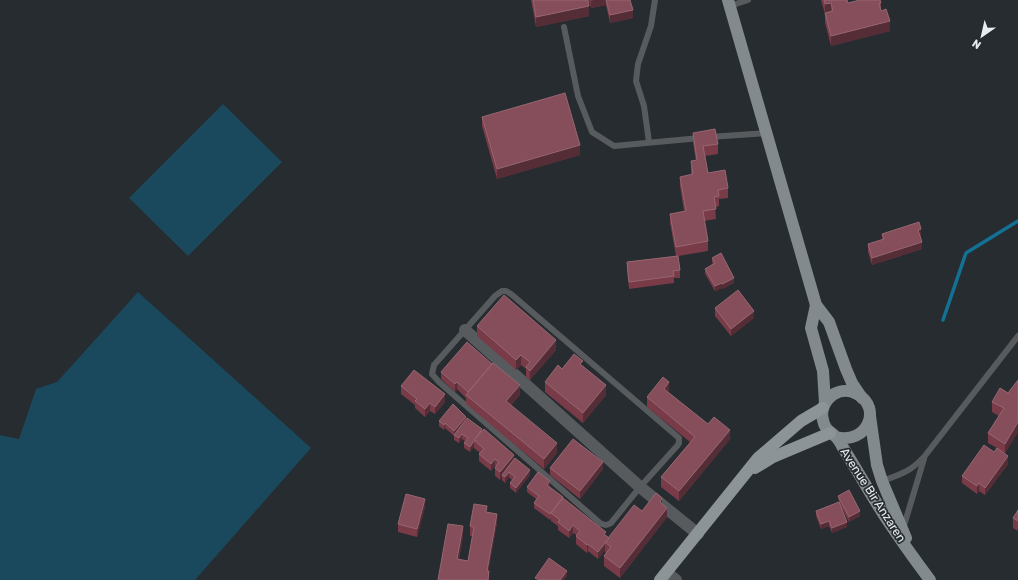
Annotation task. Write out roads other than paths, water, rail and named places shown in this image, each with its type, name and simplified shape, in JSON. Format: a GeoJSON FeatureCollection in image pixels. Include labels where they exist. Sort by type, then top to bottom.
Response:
{"type":"FeatureCollection","features":[{"type":"Feature","properties":{"kind":"highway"},"geometry":{"type":"LineString","coordinates":[[668,578],[698,534],[758,458],[801,421],[824,405]]}},
{"type":"Feature","properties":{"kind":"highway"},"geometry":{"type":"LineString","coordinates":[[746,474],[773,458],[833,435]]}},
{"type":"Feature","properties":{"kind":"main road"},"geometry":{"type":"LineString","coordinates":[[729,3],[768,133],[816,305],[829,322],[852,383],[870,413],[867,427],[857,436],[843,439],[833,435],[826,428],[823,422],[823,371],[811,328],[816,305]]}},
{"type":"Feature","properties":{"kind":"main road"},"geometry":{"type":"LineString","coordinates":[[824,405],[830,397],[843,391],[856,394],[862,398]]}},
{"type":"Feature","properties":{"kind":"main road","name":"Avenue Bir Anzaren"},"geometry":{"type":"LineString","coordinates":[[870,413],[877,464],[882,481],[903,529],[911,552]]}},
{"type":"Feature","properties":{"kind":"main road","name":"Avenue Bir Anzaren"},"geometry":{"type":"LineString","coordinates":[[833,435],[856,468],[887,519],[930,580]]}},
{"type":"Feature","properties":{"kind":"street"},"geometry":{"type":"LineString","coordinates":[[465,330],[640,487],[698,534]]}},
{"type":"Feature","properties":{"kind":"lane"},"geometry":{"type":"LineString","coordinates":[[649,142],[644,106],[636,81],[638,64],[650,26],[655,0]]}},
{"type":"Feature","properties":{"kind":"lane"},"geometry":{"type":"LineString","coordinates":[[729,3],[748,0]]}},
{"type":"Feature","properties":{"kind":"lane"},"geometry":{"type":"LineString","coordinates":[[564,27],[578,96],[592,132],[614,146],[768,133]]}},
{"type":"Feature","properties":{"kind":"lane"},"geometry":{"type":"LineString","coordinates":[[502,291],[506,291],[677,436],[679,441],[678,446],[640,487],[611,523],[604,525],[439,382],[432,374],[434,365],[465,330],[495,296],[502,291]]}},
{"type":"Feature","properties":{"kind":"lane"},"geometry":{"type":"LineString","coordinates":[[882,481],[908,472],[914,468],[1018,336]]}},
{"type":"Feature","properties":{"kind":"lane"},"geometry":{"type":"LineString","coordinates":[[903,529],[924,457]]}},
{"type":"Feature","properties":{"kind":"waterway"},"geometry":{"type":"LineString","coordinates":[[943,320],[966,253],[1018,221]]}}]}
